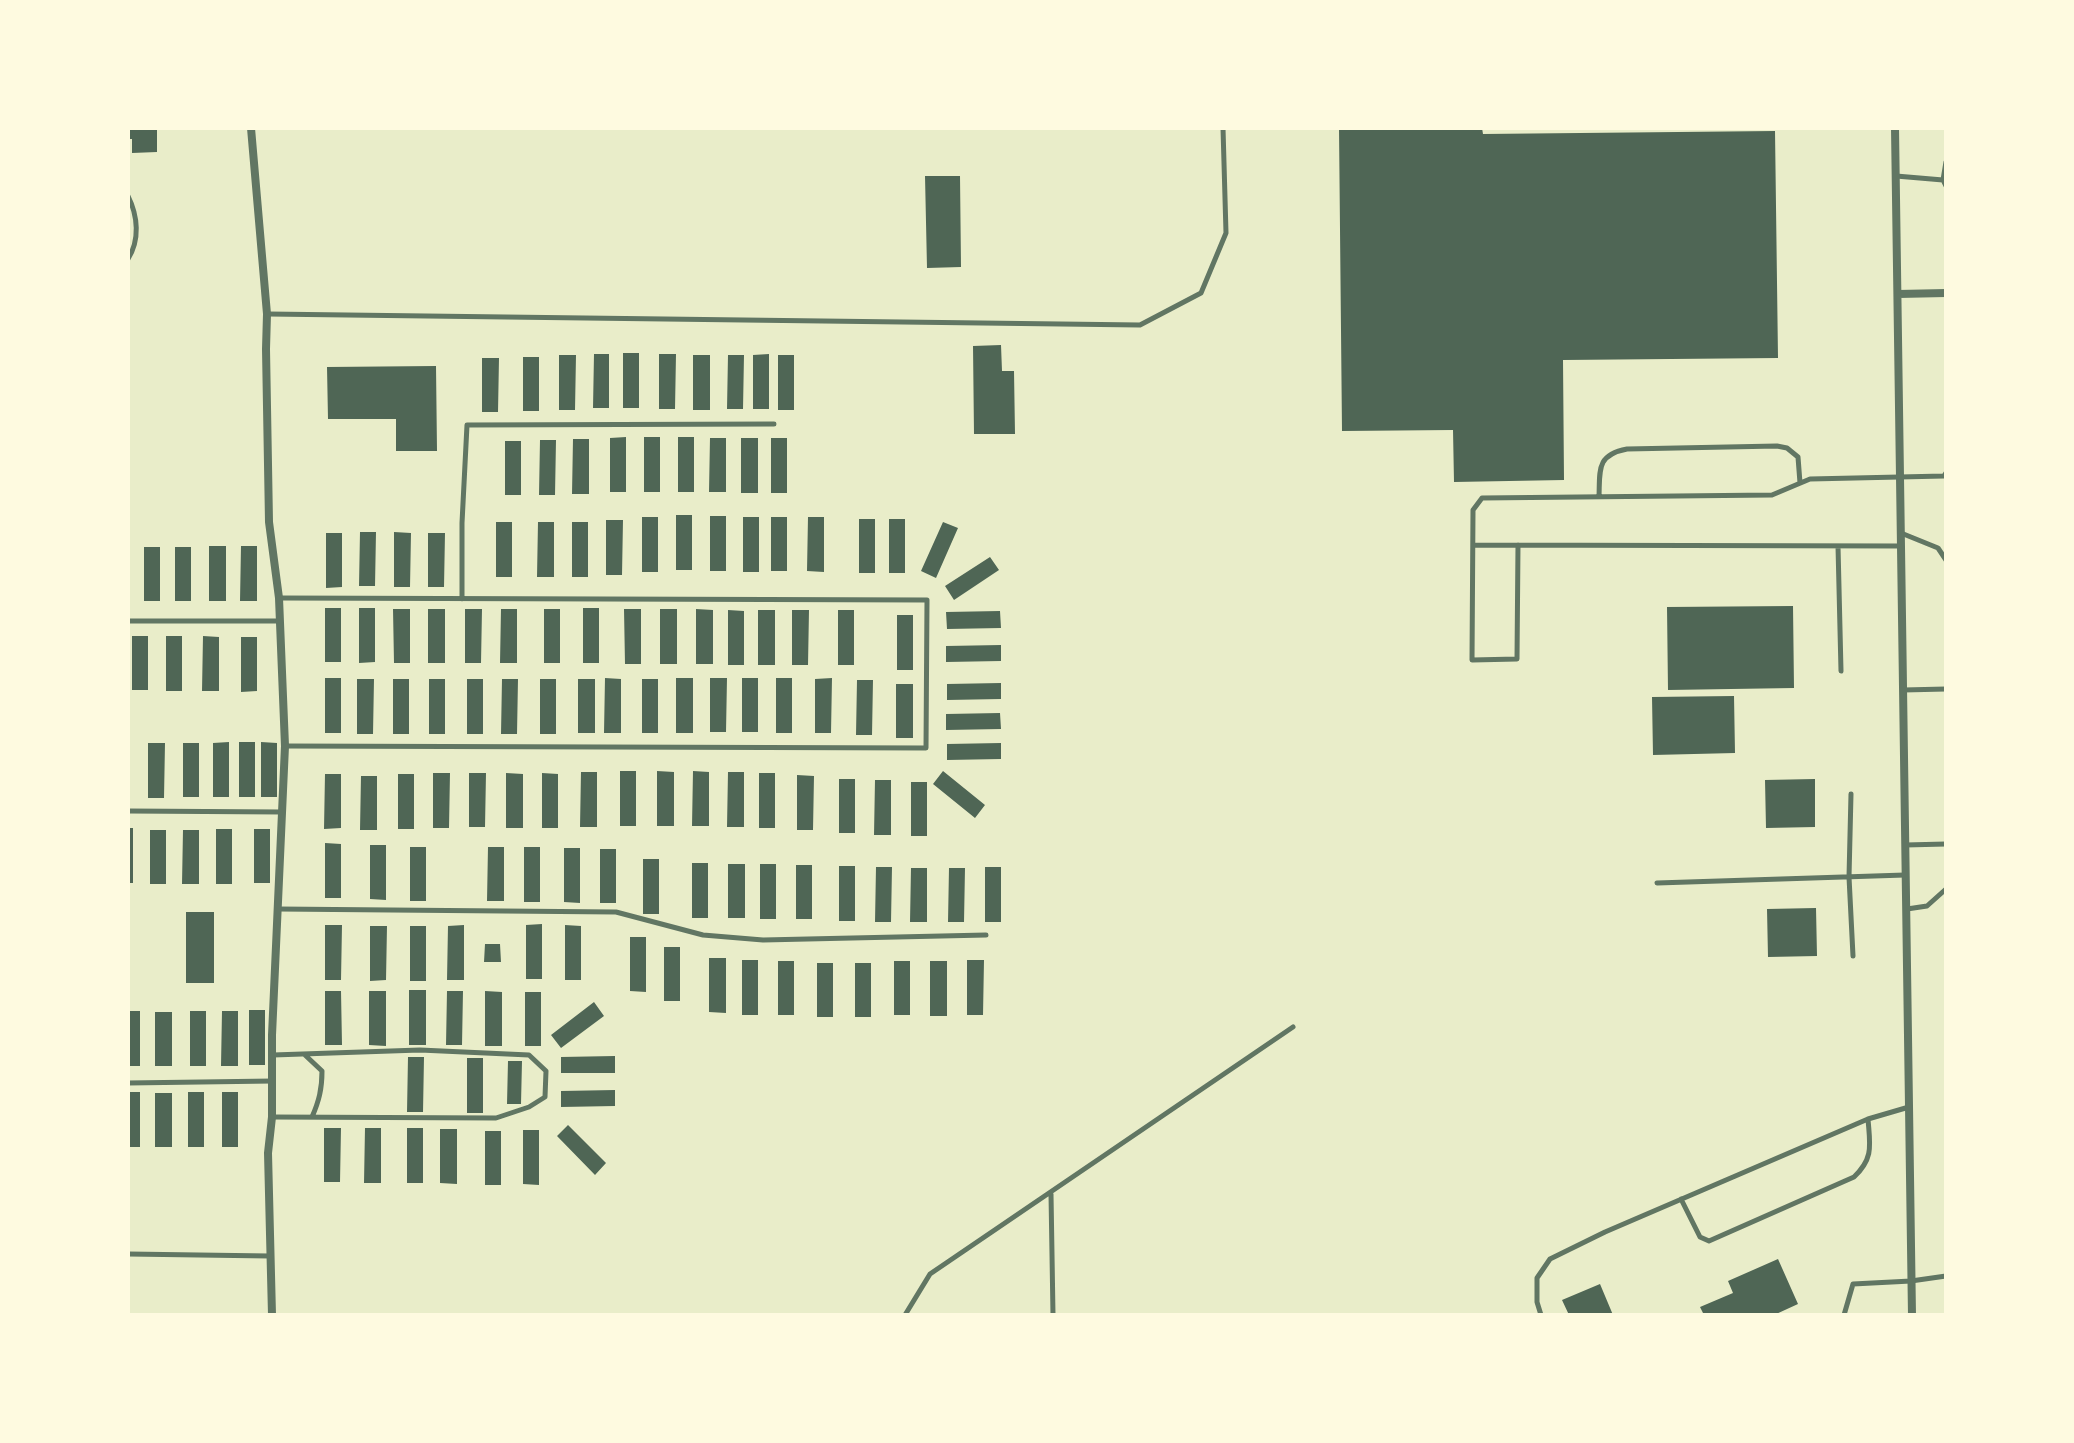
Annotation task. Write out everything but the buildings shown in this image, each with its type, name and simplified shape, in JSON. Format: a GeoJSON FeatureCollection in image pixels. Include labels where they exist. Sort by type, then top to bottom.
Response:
{"type":"FeatureCollection","features":[{"type":"Feature","properties":{"kind":"street"},"geometry":{"type":"LineString","coordinates":[[251,128],[267,314],[269,522],[279,598],[285,746],[272,1035],[272,1117],[268,1153],[272,1315]]}},
{"type":"Feature","properties":{"kind":"street"},"geometry":{"type":"LineString","coordinates":[[1895,128],[1912,1315]]}},
{"type":"Feature","properties":{"kind":"street"},"geometry":{"type":"LineString","coordinates":[[1898,294],[1946,293]]}},
{"type":"Feature","properties":{"kind":"lane"},"geometry":{"type":"LineString","coordinates":[[267,314],[1140,325],[1201,293],[1226,233],[1223,128]]}},
{"type":"Feature","properties":{"kind":"lane"},"geometry":{"type":"LineString","coordinates":[[1896,176],[1944,183],[1946,162]]}},
{"type":"Feature","properties":{"kind":"lane"},"geometry":{"type":"LineString","coordinates":[[128,196],[137,228],[133,251],[128,259]]}},
{"type":"Feature","properties":{"kind":"lane"},"geometry":{"type":"LineString","coordinates":[[462,599],[467,425],[774,424]]}},
{"type":"Feature","properties":{"kind":"lane"},"geometry":{"type":"LineString","coordinates":[[1599,497],[1604,458],[1615,451],[1627,449],[1777,446],[1787,448],[1798,457],[1800,483]]}},
{"type":"Feature","properties":{"kind":"lane"},"geometry":{"type":"LineString","coordinates":[[1518,545],[1517,659],[1472,660],[1473,510],[1482,498],[1772,495],[1810,479],[1900,478],[1944,476],[1946,473]]}},
{"type":"Feature","properties":{"kind":"lane"},"geometry":{"type":"LineString","coordinates":[[1901,533],[1938,548],[1946,560]]}},
{"type":"Feature","properties":{"kind":"lane"},"geometry":{"type":"LineString","coordinates":[[1473,545],[1901,546]]}},
{"type":"Feature","properties":{"kind":"lane"},"geometry":{"type":"LineString","coordinates":[[1838,546],[1841,671]]}},
{"type":"Feature","properties":{"kind":"lane"},"geometry":{"type":"LineString","coordinates":[[279,598],[927,600],[926,748],[285,746]]}},
{"type":"Feature","properties":{"kind":"lane"},"geometry":{"type":"LineString","coordinates":[[128,621],[280,621]]}},
{"type":"Feature","properties":{"kind":"lane"},"geometry":{"type":"LineString","coordinates":[[1903,690],[1946,689]]}},
{"type":"Feature","properties":{"kind":"lane"},"geometry":{"type":"LineString","coordinates":[[1851,794],[1849,877],[1853,956]]}},
{"type":"Feature","properties":{"kind":"lane"},"geometry":{"type":"LineString","coordinates":[[128,811],[282,812]]}},
{"type":"Feature","properties":{"kind":"lane"},"geometry":{"type":"LineString","coordinates":[[1905,845],[1946,844]]}},
{"type":"Feature","properties":{"kind":"lane"},"geometry":{"type":"LineString","coordinates":[[1657,883],[1906,875]]}},
{"type":"Feature","properties":{"kind":"lane"},"geometry":{"type":"LineString","coordinates":[[1906,909],[1927,906],[1946,889]]}},
{"type":"Feature","properties":{"kind":"lane"},"geometry":{"type":"LineString","coordinates":[[277,909],[616,912],[703,935],[763,940],[986,935]]}},
{"type":"Feature","properties":{"kind":"lane"},"geometry":{"type":"LineString","coordinates":[[905,1315],[930,1274],[1293,1027]]}},
{"type":"Feature","properties":{"kind":"lane"},"geometry":{"type":"LineString","coordinates":[[272,1117],[496,1118],[529,1107],[545,1097],[546,1071],[529,1055],[420,1050],[273,1055]]}},
{"type":"Feature","properties":{"kind":"lane"},"geometry":{"type":"LineString","coordinates":[[304,1054],[322,1071],[322,1088],[312,1117]]}},
{"type":"Feature","properties":{"kind":"lane"},"geometry":{"type":"LineString","coordinates":[[128,1083],[273,1081]]}},
{"type":"Feature","properties":{"kind":"lane"},"geometry":{"type":"LineString","coordinates":[[1541,1315],[1537,1302],[1537,1278],[1550,1259],[1605,1232],[1868,1119],[1909,1106]]}},
{"type":"Feature","properties":{"kind":"lane"},"geometry":{"type":"LineString","coordinates":[[1681,1199],[1700,1237],[1709,1241],[1854,1177],[1866,1165],[1870,1147],[1868,1119]]}},
{"type":"Feature","properties":{"kind":"lane"},"geometry":{"type":"LineString","coordinates":[[1051,1193],[1053,1315]]}},
{"type":"Feature","properties":{"kind":"lane"},"geometry":{"type":"LineString","coordinates":[[128,1254],[271,1256]]}},
{"type":"Feature","properties":{"kind":"lane"},"geometry":{"type":"LineString","coordinates":[[1844,1315],[1853,1284],[1946,1276]]}}]}
